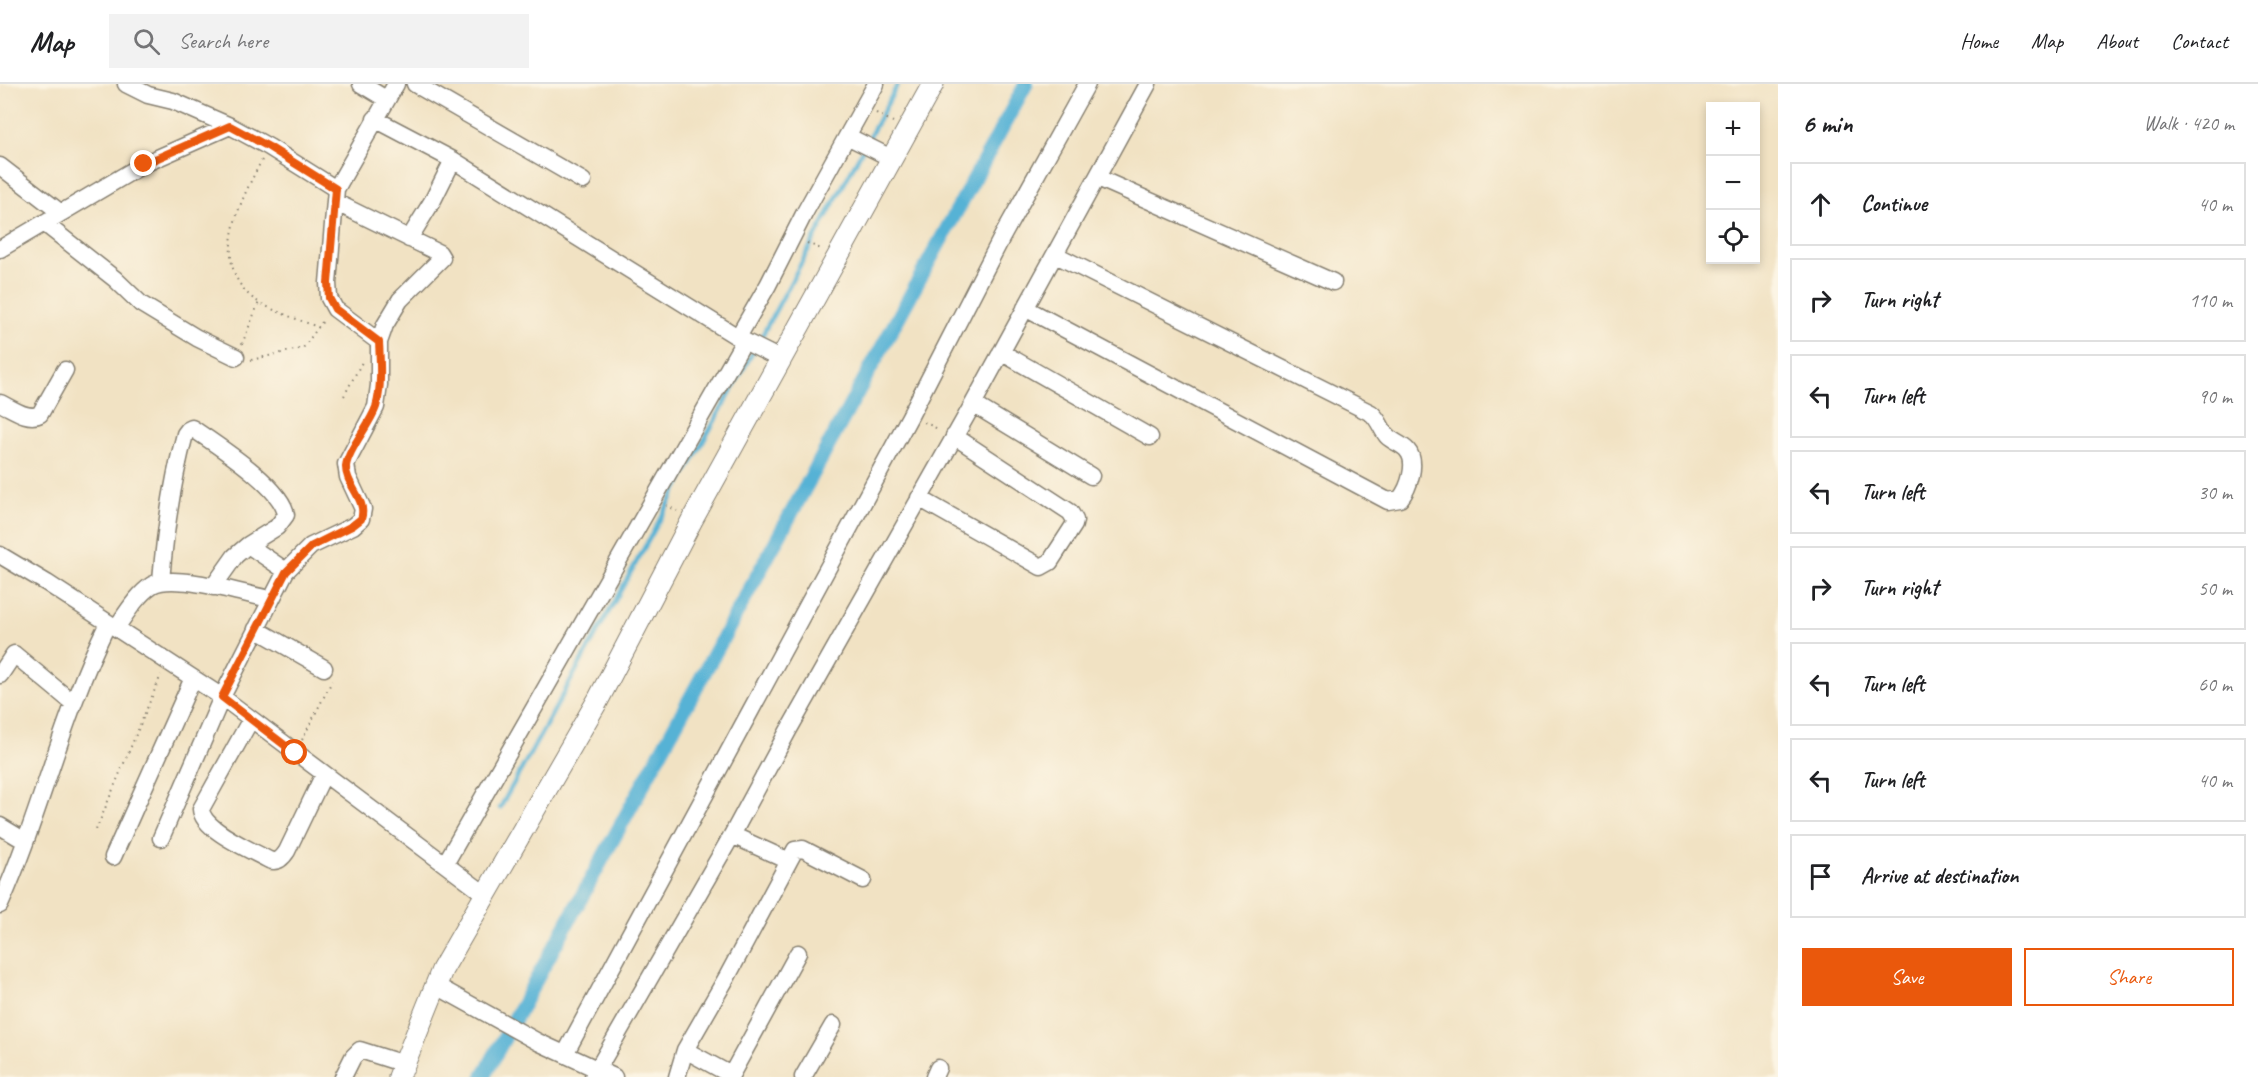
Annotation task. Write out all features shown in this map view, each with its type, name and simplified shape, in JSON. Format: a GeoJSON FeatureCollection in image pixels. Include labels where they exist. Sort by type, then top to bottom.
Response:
{"type":"FeatureCollection","features":[{"type":"Feature","properties":{"kind":"street"},"geometry":{"type":"LineString","coordinates":[[126,84],[148,95],[173,101],[230,126],[269,147],[335,196],[439,254],[441,261],[424,274],[400,300],[377,340],[379,384],[376,407],[346,464],[348,477],[363,509],[361,519],[312,546],[286,572],[270,599],[222,697],[161,838]]}},
{"type":"Feature","properties":{"kind":"street"},"geometry":{"type":"LineString","coordinates":[[361,84],[386,99]]}},
{"type":"Feature","properties":{"kind":"street"},"geometry":{"type":"LineString","coordinates":[[377,340],[332,306],[328,283],[335,196],[396,84]]}},
{"type":"Feature","properties":{"kind":"street"},"geometry":{"type":"LineString","coordinates":[[415,84],[583,181]]}},
{"type":"Feature","properties":{"kind":"street"},"geometry":{"type":"LineString","coordinates":[[445,864],[741,339],[805,212],[851,138],[876,84]]}},
{"type":"Feature","properties":{"kind":"street"},"geometry":{"type":"LineString","coordinates":[[343,1077],[353,1057],[360,1050],[402,1070],[435,985],[598,699],[780,359],[883,154],[933,84]]}},
{"type":"Feature","properties":{"kind":"street"},"geometry":{"type":"LineString","coordinates":[[565,1054],[910,416],[1019,206],[1087,84]]}},
{"type":"Feature","properties":{"kind":"street"},"geometry":{"type":"LineString","coordinates":[[595,1073],[732,835],[919,498],[950,435],[973,404],[1148,84]]}},
{"type":"Feature","properties":{"kind":"street"},"geometry":{"type":"LineString","coordinates":[[375,119],[453,160],[741,339],[780,359]]}},
{"type":"Feature","properties":{"kind":"street"},"geometry":{"type":"LineString","coordinates":[[4,241],[44,223],[144,164],[230,126]]}},
{"type":"Feature","properties":{"kind":"street"},"geometry":{"type":"LineString","coordinates":[[851,138],[883,154]]}},
{"type":"Feature","properties":{"kind":"street"},"geometry":{"type":"LineString","coordinates":[[409,239],[433,200],[453,160]]}},
{"type":"Feature","properties":{"kind":"street"},"geometry":{"type":"LineString","coordinates":[[0,166],[61,213]]}},
{"type":"Feature","properties":{"kind":"street"},"geometry":{"type":"LineString","coordinates":[[1098,178],[1333,282]]}},
{"type":"Feature","properties":{"kind":"street"},"geometry":{"type":"LineString","coordinates":[[44,223],[115,279],[141,304],[197,338],[236,357]]}},
{"type":"Feature","properties":{"kind":"street"},"geometry":{"type":"LineString","coordinates":[[1025,308],[1388,501],[1400,499],[1405,494],[1411,474],[1412,461],[1409,452],[1388,437],[1371,413],[1056,255]]}},
{"type":"Feature","properties":{"kind":"street"},"geometry":{"type":"LineString","coordinates":[[1001,352],[1150,437]]}},
{"type":"Feature","properties":{"kind":"street"},"geometry":{"type":"LineString","coordinates":[[0,403],[30,417],[36,417],[40,414],[65,370]]}},
{"type":"Feature","properties":{"kind":"street"},"geometry":{"type":"LineString","coordinates":[[973,404],[1091,476]]}},
{"type":"Feature","properties":{"kind":"street"},"geometry":{"type":"LineString","coordinates":[[161,581],[171,492],[185,434],[190,428],[272,489],[283,503],[286,515],[281,524],[235,556],[213,587]]}},
{"type":"Feature","properties":{"kind":"street"},"geometry":{"type":"LineString","coordinates":[[919,498],[1041,567],[1050,562],[1074,525],[1075,520],[1070,512],[950,435]]}},
{"type":"Feature","properties":{"kind":"street"},"geometry":{"type":"LineString","coordinates":[[248,545],[286,572]]}},
{"type":"Feature","properties":{"kind":"street"},"geometry":{"type":"LineString","coordinates":[[0,555],[222,697],[486,895]]}},
{"type":"Feature","properties":{"kind":"street"},"geometry":{"type":"LineString","coordinates":[[0,905],[26,841],[73,703],[112,625],[146,590],[161,581],[178,580],[270,599]]}},
{"type":"Feature","properties":{"kind":"street"},"geometry":{"type":"LineString","coordinates":[[256,629],[324,668]]}},
{"type":"Feature","properties":{"kind":"street"},"geometry":{"type":"LineString","coordinates":[[0,644],[73,703]]}},
{"type":"Feature","properties":{"kind":"street"},"geometry":{"type":"LineString","coordinates":[[0,675],[14,654]]}},
{"type":"Feature","properties":{"kind":"street"},"geometry":{"type":"LineString","coordinates":[[113,857],[193,678]]}},
{"type":"Feature","properties":{"kind":"street"},"geometry":{"type":"LineString","coordinates":[[251,719],[201,809],[204,820],[209,824],[274,862],[287,851],[324,774]]}},
{"type":"Feature","properties":{"kind":"street"},"geometry":{"type":"LineString","coordinates":[[0,826],[26,841]]}},
{"type":"Feature","properties":{"kind":"street"},"geometry":{"type":"LineString","coordinates":[[732,835],[789,861]]}},
{"type":"Feature","properties":{"kind":"street"},"geometry":{"type":"LineString","coordinates":[[677,1077],[686,1050],[795,850],[803,849],[863,880]]}},
{"type":"Feature","properties":{"kind":"street"},"geometry":{"type":"LineString","coordinates":[[686,1050],[730,1076],[798,953]]}},
{"type":"Feature","properties":{"kind":"street"},"geometry":{"type":"LineString","coordinates":[[435,985],[538,1042],[565,1054],[595,1073],[614,1077]]}},
{"type":"Feature","properties":{"kind":"street"},"geometry":{"type":"LineString","coordinates":[[803,1077],[833,1025]]}},
{"type":"Feature","properties":{"kind":"path"},"geometry":{"type":"LineString","coordinates":[[873,111],[893,122]]}},
{"type":"Feature","properties":{"kind":"path"},"geometry":{"type":"LineString","coordinates":[[269,147],[245,194],[234,226],[230,248],[237,279],[248,295],[259,302],[320,328]]}},
{"type":"Feature","properties":{"kind":"path"},"geometry":{"type":"LineString","coordinates":[[259,302],[236,357],[251,360],[300,349],[320,328],[332,306]]}},
{"type":"Feature","properties":{"kind":"path"},"geometry":{"type":"LineString","coordinates":[[344,396],[377,340]]}},
{"type":"Feature","properties":{"kind":"path"},"geometry":{"type":"LineString","coordinates":[[925,423],[950,435]]}},
{"type":"Feature","properties":{"kind":"path"},"geometry":{"type":"LineString","coordinates":[[664,503],[681,513]]}},
{"type":"Feature","properties":{"kind":"path"},"geometry":{"type":"LineString","coordinates":[[96,830],[167,661]]}},
{"type":"Feature","properties":{"kind":"path"},"geometry":{"type":"LineString","coordinates":[[295,753],[332,683],[332,676],[324,668]]}},
{"type":"Feature","properties":{"kind":"waterway"},"geometry":{"type":"LineString","coordinates":[[758,343],[898,84]]}},
{"type":"Feature","properties":{"kind":"waterway"},"geometry":{"type":"LineString","coordinates":[[483,1077],[1026,84]]}},
{"type":"Feature","properties":{"kind":"waterway"},"geometry":{"type":"LineString","coordinates":[[500,808],[754,350]]}},
{"type":"Feature","properties":{"kind":"route"},"geometry":{"type":"LineString","coordinates":[[144,164],[230,126],[269,147],[336,189],[328,283],[330,302],[335,309],[379,342],[379,384],[376,407],[346,464],[348,477],[363,509],[363,515],[352,526],[312,546],[300,555],[286,572],[270,599],[222,697],[295,753]]}}]}
